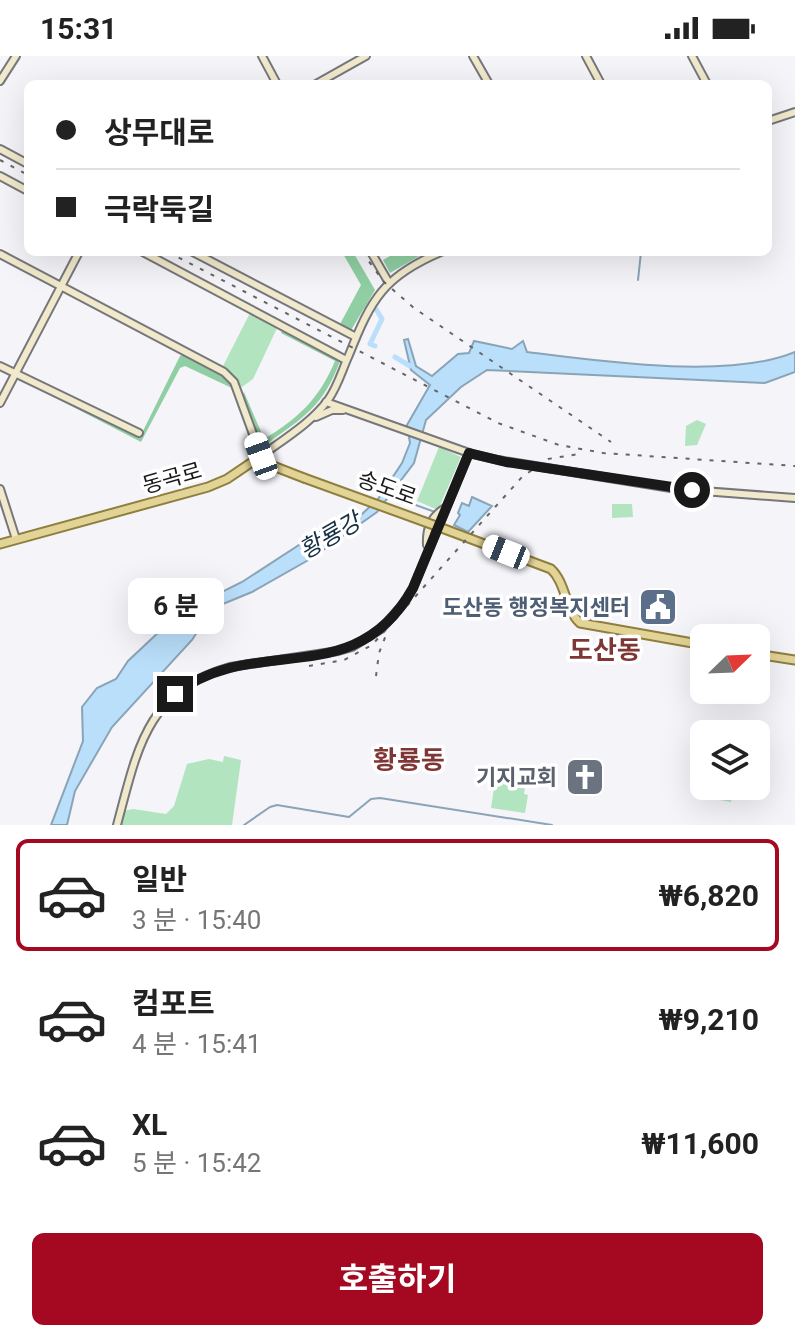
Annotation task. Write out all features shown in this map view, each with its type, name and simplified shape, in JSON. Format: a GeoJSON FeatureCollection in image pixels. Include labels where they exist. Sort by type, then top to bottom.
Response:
{"type":"FeatureCollection","features":[{"type":"Feature","properties":{"kind":"main road","name":"송도로"},"geometry":{"type":"LineString","coordinates":[[261,456],[273,466],[551,569],[557,575],[580,623],[690,643]]}},
{"type":"Feature","properties":{"kind":"main road","name":"동곡로"},"geometry":{"type":"LineString","coordinates":[[0,544],[203,488],[241,470],[261,456]]}},
{"type":"Feature","properties":{"kind":"main road"},"geometry":{"type":"LineString","coordinates":[[241,470],[253,465],[273,466]]}},
{"type":"Feature","properties":{"kind":"main road"},"geometry":{"type":"LineString","coordinates":[[770,656],[795,660]]}},
{"type":"Feature","properties":{"kind":"street"},"geometry":{"type":"LineString","coordinates":[[0,81],[16,56]]}},
{"type":"Feature","properties":{"kind":"street"},"geometry":{"type":"LineString","coordinates":[[262,56],[275,80]]}},
{"type":"Feature","properties":{"kind":"street"},"geometry":{"type":"LineString","coordinates":[[323,80],[366,56]]}},
{"type":"Feature","properties":{"kind":"street"},"geometry":{"type":"LineString","coordinates":[[473,56],[487,80]]}},
{"type":"Feature","properties":{"kind":"street"},"geometry":{"type":"LineString","coordinates":[[586,56],[599,80]]}},
{"type":"Feature","properties":{"kind":"street"},"geometry":{"type":"LineString","coordinates":[[692,56],[705,80]]}},
{"type":"Feature","properties":{"kind":"street"},"geometry":{"type":"LineString","coordinates":[[772,122],[795,113]]}},
{"type":"Feature","properties":{"kind":"street"},"geometry":{"type":"LineString","coordinates":[[0,149],[24,162]]}},
{"type":"Feature","properties":{"kind":"street"},"geometry":{"type":"LineString","coordinates":[[0,176],[24,189]]}},
{"type":"Feature","properties":{"kind":"street"},"geometry":{"type":"LineString","coordinates":[[0,255],[230,376],[261,456]]}},
{"type":"Feature","properties":{"kind":"street"},"geometry":{"type":"LineString","coordinates":[[0,403],[77,256]]}},
{"type":"Feature","properties":{"kind":"street"},"geometry":{"type":"LineString","coordinates":[[151,256],[346,360]]}},
{"type":"Feature","properties":{"kind":"street"},"geometry":{"type":"LineString","coordinates":[[201,256],[356,337]]}},
{"type":"Feature","properties":{"kind":"street"},"geometry":{"type":"LineString","coordinates":[[373,256],[389,283]]}},
{"type":"Feature","properties":{"kind":"street","name":"동곡로"},"geometry":{"type":"LineString","coordinates":[[261,456],[326,402],[372,302],[389,283],[415,263],[432,256]]}},
{"type":"Feature","properties":{"kind":"street"},"geometry":{"type":"LineString","coordinates":[[0,366],[139,433]]}},
{"type":"Feature","properties":{"kind":"street"},"geometry":{"type":"LineString","coordinates":[[334,389],[335,402],[350,411]]}},
{"type":"Feature","properties":{"kind":"street"},"geometry":{"type":"LineString","coordinates":[[326,402],[468,452],[506,462],[677,489],[795,498]]}},
{"type":"Feature","properties":{"kind":"street"},"geometry":{"type":"LineString","coordinates":[[326,402],[329,411]]}},
{"type":"Feature","properties":{"kind":"street"},"geometry":{"type":"LineString","coordinates":[[308,420],[329,411],[350,411]]}},
{"type":"Feature","properties":{"kind":"street"},"geometry":{"type":"LineString","coordinates":[[117,825],[138,747],[151,720],[175,694],[214,671],[322,656],[352,647],[381,629],[404,603],[439,527],[468,452]]}},
{"type":"Feature","properties":{"kind":"street"},"geometry":{"type":"LineString","coordinates":[[0,489],[16,539]]}},
{"type":"Feature","properties":{"kind":"street"},"geometry":{"type":"LineString","coordinates":[[427,550],[427,533],[431,522],[445,508]]}},
{"type":"Feature","properties":{"kind":"green space"},"geometry":{"type":"Polygon","coordinates":[[[344,256],[355,256],[375,290],[350,332],[339,326],[361,285],[344,256]]]}},
{"type":"Feature","properties":{"kind":"green space"},"geometry":{"type":"Polygon","coordinates":[[[390,256],[419,256],[390,273],[383,260],[390,256]]]}},
{"type":"Feature","properties":{"kind":"green space"},"geometry":{"type":"Polygon","coordinates":[[[251,311],[278,326],[253,379],[242,387],[223,366],[251,311]]]}},
{"type":"Feature","properties":{"kind":"green space"},"geometry":{"type":"Polygon","coordinates":[[[282,330],[340,361],[327,390],[311,410],[265,445],[261,443],[244,392],[264,439],[307,406],[335,361],[281,333],[282,330]]]}},
{"type":"Feature","properties":{"kind":"green space"},"geometry":{"type":"Polygon","coordinates":[[[183,355],[224,376],[234,389],[185,366],[180,368],[141,442],[19,379],[140,437],[183,355]]]}},
{"type":"Feature","properties":{"kind":"green space"},"geometry":{"type":"Polygon","coordinates":[[[697,420],[706,424],[697,445],[685,446],[686,426],[697,420]]]}},
{"type":"Feature","properties":{"kind":"green space"},"geometry":{"type":"Polygon","coordinates":[[[439,447],[461,457],[438,510],[417,501],[439,447]]]}},
{"type":"Feature","properties":{"kind":"green space"},"geometry":{"type":"Polygon","coordinates":[[[612,504],[632,504],[633,517],[612,518],[612,504]]]}},
{"type":"Feature","properties":{"kind":"green space"},"geometry":{"type":"Polygon","coordinates":[[[224,756],[241,760],[232,825],[120,825],[123,811],[133,809],[166,814],[174,806],[187,764],[209,759],[223,762],[224,756]]]}},
{"type":"Feature","properties":{"kind":"green space"},"geometry":{"type":"Polygon","coordinates":[[[495,781],[525,786],[524,794],[528,795],[525,813],[491,808],[495,781]]]}},
{"type":"Feature","properties":{"kind":"water","name":"황룡강"},"geometry":{"type":"Polygon","coordinates":[[[408,339],[416,366],[432,376],[458,354],[469,353],[474,341],[512,349],[523,341],[527,352],[663,366],[735,365],[795,352],[795,372],[765,383],[487,370],[461,387],[426,420],[414,463],[377,512],[312,558],[252,592],[213,608],[192,640],[112,727],[75,791],[67,825],[51,825],[83,741],[82,707],[97,688],[116,679],[128,661],[178,614],[242,582],[325,528],[345,518],[361,515],[378,499],[402,463],[410,443],[407,425],[430,385],[411,370],[404,340],[408,339]]]}},
{"type":"Feature","properties":{"kind":"water"},"geometry":{"type":"Polygon","coordinates":[[[472,497],[492,506],[468,532],[454,525],[462,503],[469,506],[472,497]]]}},
{"type":"Feature","properties":{"kind":"waterway"},"geometry":{"type":"LineString","coordinates":[[638,280],[641,256]]}},
{"type":"Feature","properties":{"kind":"waterway"},"geometry":{"type":"LineString","coordinates":[[375,346],[370,344],[382,319],[376,309]]}},
{"type":"Feature","properties":{"kind":"waterway"},"geometry":{"type":"LineString","coordinates":[[395,357],[410,366]]}},
{"type":"Feature","properties":{"kind":"waterway"},"geometry":{"type":"LineString","coordinates":[[388,495],[435,512]]}},
{"type":"Feature","properties":{"kind":"waterway"},"geometry":{"type":"LineString","coordinates":[[244,825],[277,805],[349,817],[371,799],[380,798],[552,825]]}},
{"type":"Feature","properties":{"kind":"railway"},"geometry":{"type":"LineString","coordinates":[[0,160],[24,173]]}},
{"type":"Feature","properties":{"kind":"railway"},"geometry":{"type":"LineString","coordinates":[[176,256],[498,423],[559,445],[603,453],[795,466]]}},
{"type":"Feature","properties":{"kind":"railway"},"geometry":{"type":"LineString","coordinates":[[365,256],[384,282],[414,308],[611,442]]}},
{"type":"Feature","properties":{"kind":"railway"},"geometry":{"type":"LineString","coordinates":[[309,666],[344,660],[372,645],[522,477],[548,459],[579,454]]}},
{"type":"Feature","properties":{"kind":"railway"},"geometry":{"type":"LineString","coordinates":[[376,676],[379,653],[386,635]]}},
{"type":"Feature","properties":{"kind":"place","name":"도산동 행정복지센터"},"geometry":{"type":"Point","coordinates":[658,607]}},
{"type":"Feature","properties":{"kind":"place","name":"기지교회"},"geometry":{"type":"Point","coordinates":[585,777]}},
{"type":"Feature","properties":{"kind":"district","name":"도산동"},"geometry":{"type":"Point","coordinates":[605,650]}},
{"type":"Feature","properties":{"kind":"district","name":"황룡동"},"geometry":{"type":"Point","coordinates":[409,760]}},
{"type":"Feature","properties":{"kind":"route"},"geometry":{"type":"LineString","coordinates":[[175,694],[214,671],[322,656],[352,647],[381,629],[393,618],[413,588],[469,453],[506,462],[692,490]]}}]}
